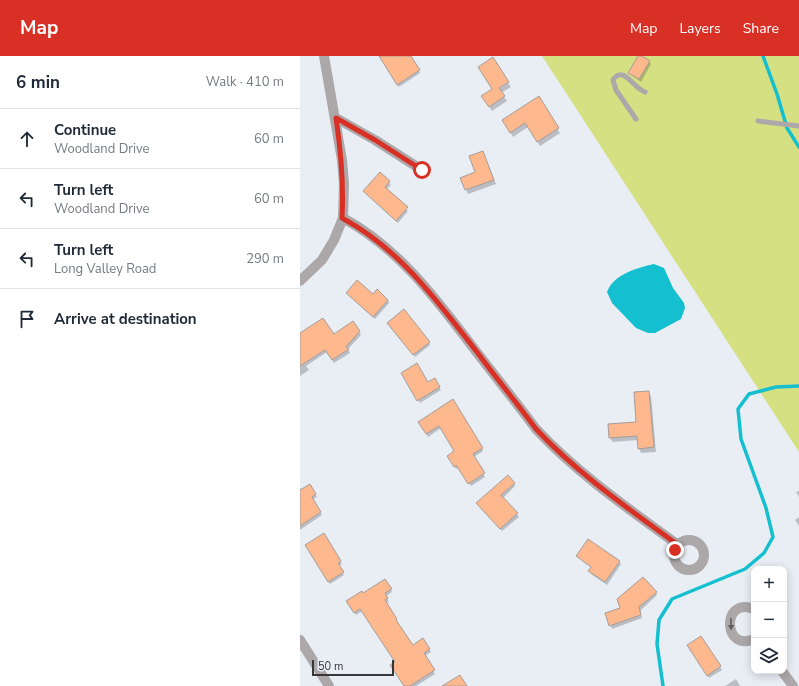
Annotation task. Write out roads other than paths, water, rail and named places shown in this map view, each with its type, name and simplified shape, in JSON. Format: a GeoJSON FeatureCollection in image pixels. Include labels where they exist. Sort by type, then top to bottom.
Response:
{"type":"FeatureCollection","features":[{"type":"Feature","properties":{"kind":"street"},"geometry":{"type":"LineString","coordinates":[[300,281],[322,260],[334,240],[342,218],[344,184],[342,160],[336,118],[328,88],[324,56]]}},
{"type":"Feature","properties":{"kind":"street"},"geometry":{"type":"LineString","coordinates":[[336,118],[375,140],[422,170]]}},
{"type":"Feature","properties":{"kind":"street"},"geometry":{"type":"LineString","coordinates":[[342,218],[361,228],[423,283],[536,429],[549,443],[605,491],[678,545]]}},
{"type":"Feature","properties":{"kind":"street"},"geometry":{"type":"LineString","coordinates":[[751,609],[747,607],[738,609],[731,617],[730,622],[730,628],[736,638],[746,641],[751,640]]}},
{"type":"Feature","properties":{"kind":"street"},"geometry":{"type":"LineString","coordinates":[[300,640],[329,686]]}},
{"type":"Feature","properties":{"kind":"street"},"geometry":{"type":"LineString","coordinates":[[784,674],[793,686]]}},
{"type":"Feature","properties":{"kind":"lane"},"geometry":{"type":"LineString","coordinates":[[636,119],[616,90],[613,80],[617,75],[622,74],[626,76],[639,90],[646,92]]}},
{"type":"Feature","properties":{"kind":"lane"},"geometry":{"type":"LineString","coordinates":[[758,121],[799,126]]}},
{"type":"Feature","properties":{"kind":"water"},"geometry":{"type":"Polygon","coordinates":[[[654,264],[664,268],[673,288],[684,303],[685,308],[681,319],[655,333],[648,333],[636,328],[612,303],[607,292],[610,286],[620,276],[654,264]]]}},
{"type":"Feature","properties":{"kind":"waterway"},"geometry":{"type":"LineString","coordinates":[[763,56],[777,94],[787,128],[799,147]]}},
{"type":"Feature","properties":{"kind":"waterway"},"geometry":{"type":"LineString","coordinates":[[663,686],[657,644],[659,620],[672,599],[745,569],[764,553],[773,537],[766,508],[741,439],[738,409],[749,394],[776,387],[799,386]]}}]}
